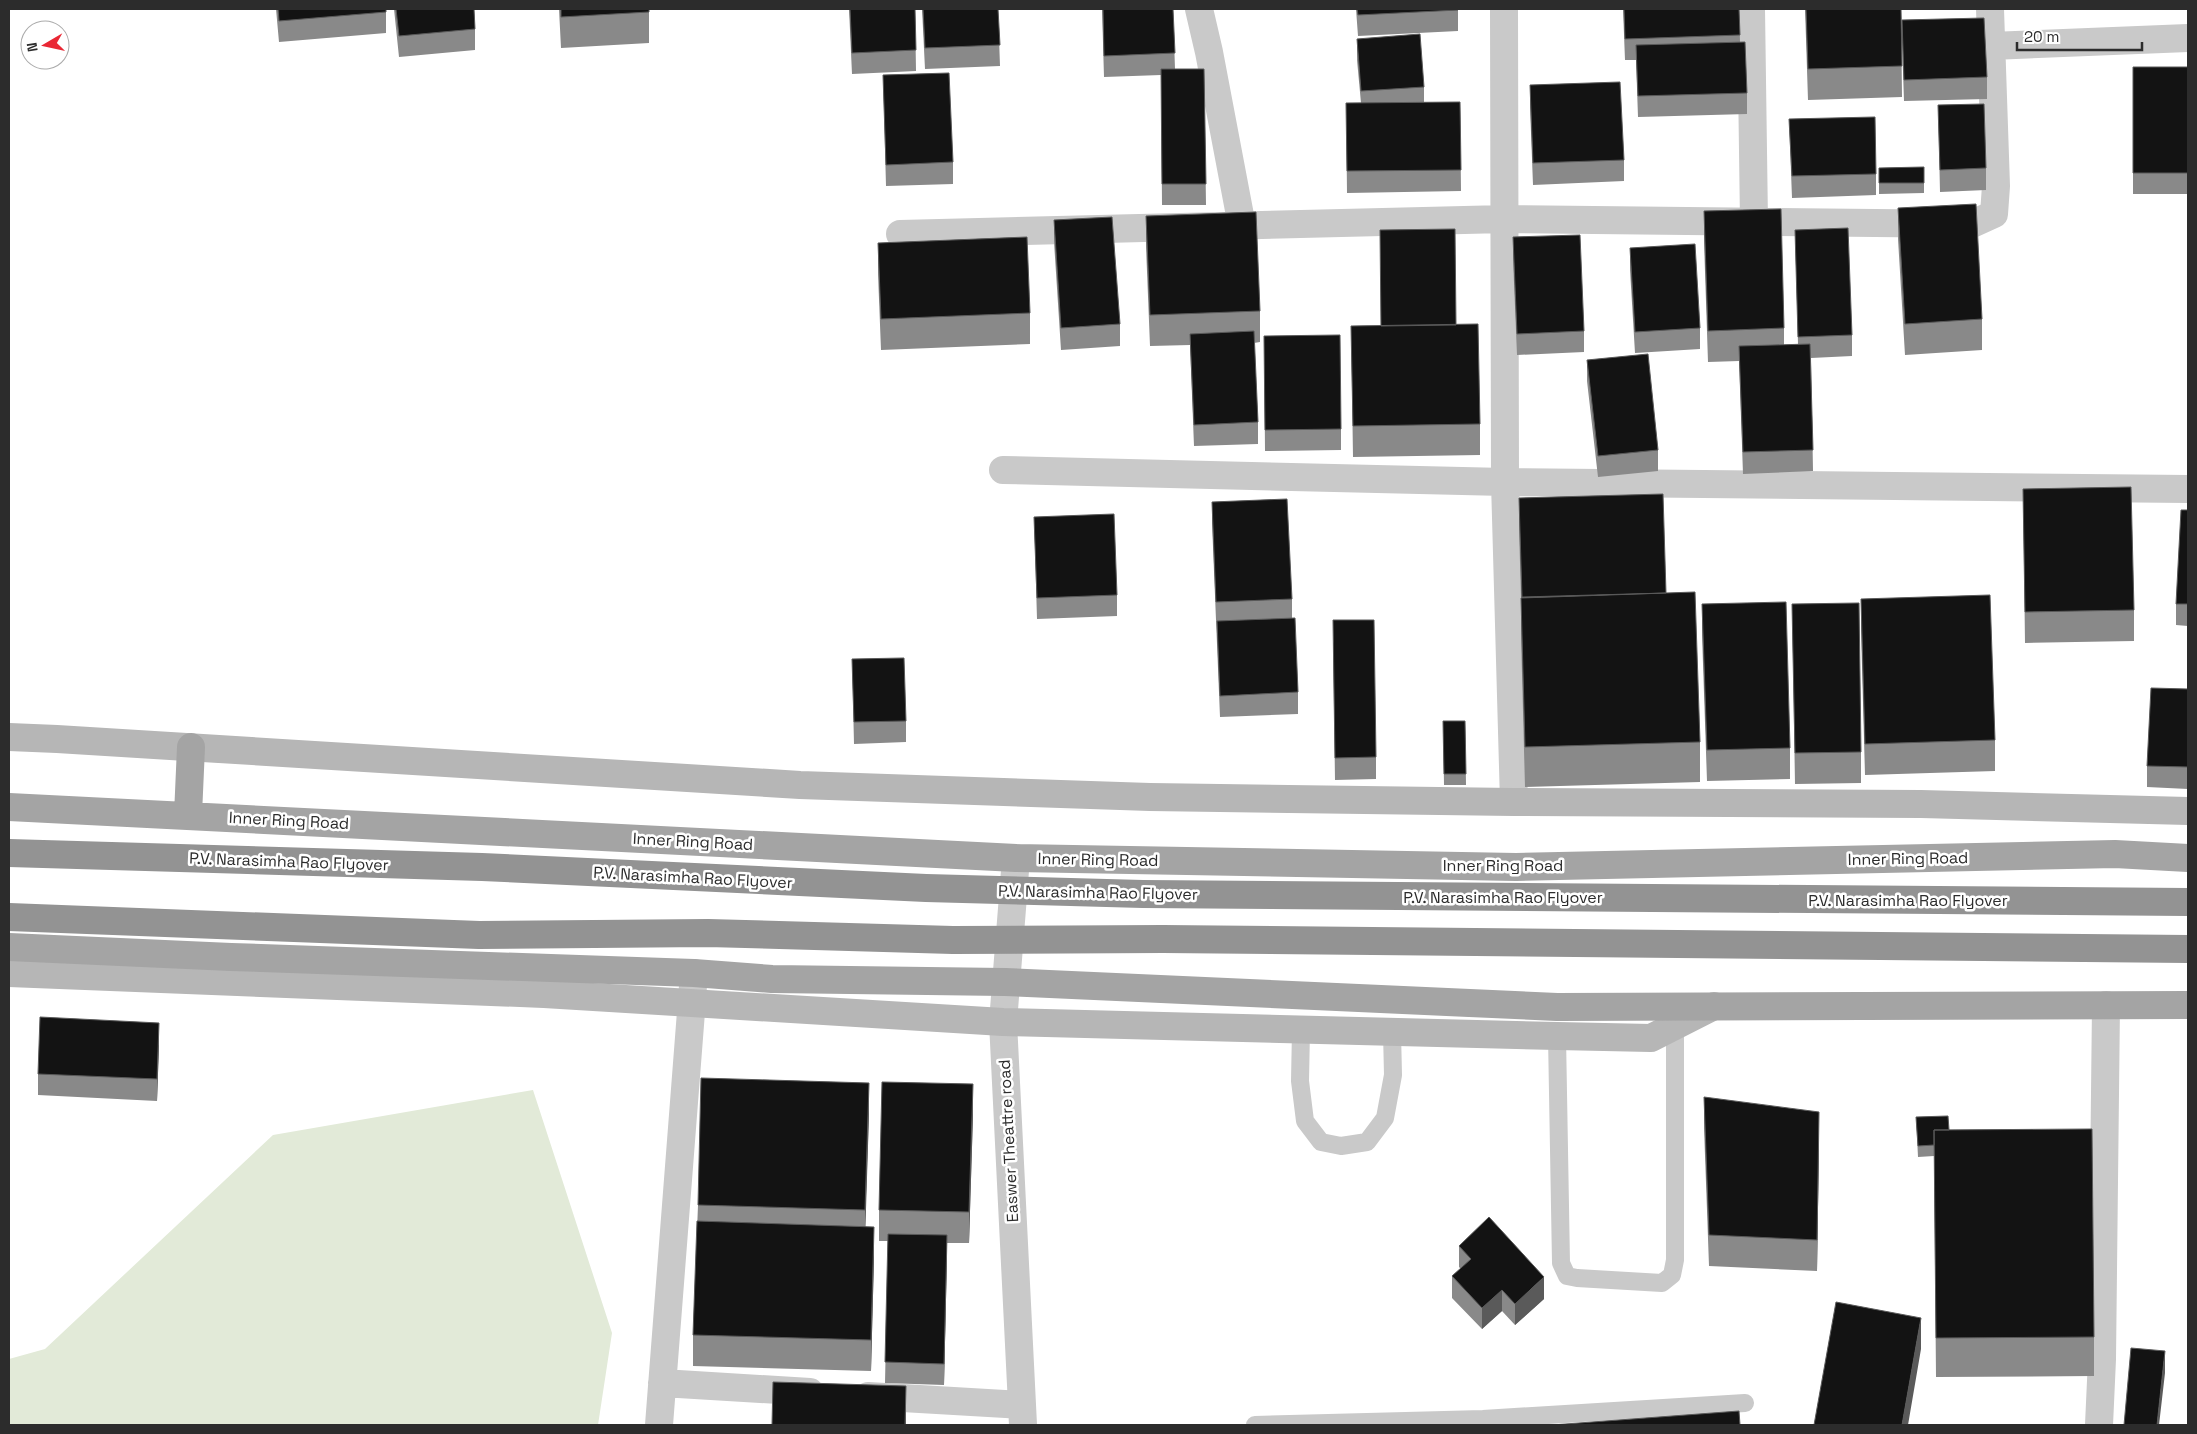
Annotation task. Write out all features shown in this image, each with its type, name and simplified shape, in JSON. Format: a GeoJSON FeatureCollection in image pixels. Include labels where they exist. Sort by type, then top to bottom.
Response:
{"type":"FeatureCollection","features":[{"type":"Feature","properties":{"kind":"highway","name":"P.V. Narasimha Rao Flyover"},"geometry":{"type":"LineString","coordinates":[[9,853],[482,867],[926,888],[1143,894],[2188,902]]}},
{"type":"Feature","properties":{"kind":"highway"},"geometry":{"type":"LineString","coordinates":[[9,917],[479,935],[708,933],[953,940],[1173,939],[2188,950]]}},
{"type":"Feature","properties":{"kind":"main road"},"geometry":{"type":"LineString","coordinates":[[188,815],[192,747]]}},
{"type":"Feature","properties":{"kind":"main road","name":"Inner Ring Road"},"geometry":{"type":"LineString","coordinates":[[9,807],[1016,858],[1516,867],[2115,854],[2188,858]]}},
{"type":"Feature","properties":{"kind":"main road"},"geometry":{"type":"LineString","coordinates":[[9,947],[231,957],[694,973],[772,978],[1005,982],[1557,1007],[2188,1004]]}},
{"type":"Feature","properties":{"kind":"street"},"geometry":{"type":"LineString","coordinates":[[1198,9],[1209,52],[1242,226]]}},
{"type":"Feature","properties":{"kind":"street"},"geometry":{"type":"LineString","coordinates":[[1504,9],[1505,482],[1514,802]]}},
{"type":"Feature","properties":{"kind":"street"},"geometry":{"type":"LineString","coordinates":[[1751,9],[1754,222]]}},
{"type":"Feature","properties":{"kind":"street"},"geometry":{"type":"LineString","coordinates":[[900,234],[1505,220],[1972,224],[1994,214],[1996,186],[1990,9]]}},
{"type":"Feature","properties":{"kind":"street"},"geometry":{"type":"LineString","coordinates":[[1991,46],[2188,38]]}},
{"type":"Feature","properties":{"kind":"street"},"geometry":{"type":"LineString","coordinates":[[1003,470],[1505,482],[2188,489]]}},
{"type":"Feature","properties":{"kind":"street"},"geometry":{"type":"LineString","coordinates":[[9,737],[800,785],[1160,797],[1514,802],[1921,804],[2188,811]]}},
{"type":"Feature","properties":{"kind":"street","name":"Easwer Theattre road"},"geometry":{"type":"LineString","coordinates":[[1016,858],[1003,1022],[1022,1415]]}},
{"type":"Feature","properties":{"kind":"street"},"geometry":{"type":"LineString","coordinates":[[9,973],[544,994],[1003,1022],[1651,1038],[1714,1006]]}},
{"type":"Feature","properties":{"kind":"street"},"geometry":{"type":"LineString","coordinates":[[659,1425],[694,973]]}},
{"type":"Feature","properties":{"kind":"street"},"geometry":{"type":"LineString","coordinates":[[2099,1425],[2102,1359],[2106,1004]]}},
{"type":"Feature","properties":{"kind":"street"},"geometry":{"type":"LineString","coordinates":[[662,1383],[843,1394],[1022,1415]]}},
{"type":"Feature","properties":{"kind":"lane"},"geometry":{"type":"LineString","coordinates":[[1557,1036],[1561,1263],[1567,1276],[1662,1283],[1672,1275],[1675,1260],[1675,1025]]}},
{"type":"Feature","properties":{"kind":"lane"},"geometry":{"type":"LineString","coordinates":[[1302,1030],[1300,1081],[1305,1121],[1321,1142],[1341,1146],[1368,1142],[1386,1118],[1393,1075],[1392,1032]]}},
{"type":"Feature","properties":{"kind":"lane"},"geometry":{"type":"LineString","coordinates":[[1255,1425],[1483,1422],[1745,1403]]}},
{"type":"Feature","properties":{"kind":"green space"},"geometry":{"type":"Polygon","coordinates":[[[533,1090],[612,1333],[598,1425],[9,1425],[9,1359],[45,1349],[273,1135],[533,1090]]]}},
{"type":"Feature","properties":{"kind":"building"},"geometry":{"type":"Polygon","coordinates":[[[278,9],[386,9],[386,12],[279,21],[278,9]]]}},
{"type":"Feature","properties":{"kind":"building"},"geometry":{"type":"Polygon","coordinates":[[[396,9],[474,9],[475,29],[399,36],[396,9]]]}},
{"type":"Feature","properties":{"kind":"building"},"geometry":{"type":"Polygon","coordinates":[[[561,9],[649,9],[649,12],[561,17],[561,9]]]}},
{"type":"Feature","properties":{"kind":"building"},"geometry":{"type":"Polygon","coordinates":[[[850,9],[915,9],[916,50],[852,53],[850,9]]]}},
{"type":"Feature","properties":{"kind":"building"},"geometry":{"type":"Polygon","coordinates":[[[923,9],[998,9],[1000,45],[925,48],[923,9]]]}},
{"type":"Feature","properties":{"kind":"building"},"geometry":{"type":"Polygon","coordinates":[[[1103,9],[1173,9],[1175,53],[1104,56],[1103,9]]]}},
{"type":"Feature","properties":{"kind":"building"},"geometry":{"type":"Polygon","coordinates":[[[1357,9],[1458,9],[1458,10],[1358,15],[1357,9]]]}},
{"type":"Feature","properties":{"kind":"building"},"geometry":{"type":"Polygon","coordinates":[[[1624,9],[1739,9],[1740,35],[1625,39],[1624,9]]]}},
{"type":"Feature","properties":{"kind":"building"},"geometry":{"type":"Polygon","coordinates":[[[1806,9],[1901,9],[1902,66],[1808,69],[1806,9]]]}},
{"type":"Feature","properties":{"kind":"building"},"geometry":{"type":"Polygon","coordinates":[[[1984,18],[1987,77],[1904,80],[1902,20],[1984,18]]]}},
{"type":"Feature","properties":{"kind":"building"},"geometry":{"type":"Polygon","coordinates":[[[1420,34],[1424,87],[1361,91],[1357,39],[1420,34]]]}},
{"type":"Feature","properties":{"kind":"building"},"geometry":{"type":"Polygon","coordinates":[[[1745,42],[1747,93],[1638,96],[1636,45],[1745,42]]]}},
{"type":"Feature","properties":{"kind":"building"},"geometry":{"type":"Polygon","coordinates":[[[2133,67],[2188,67],[2188,173],[2133,173],[2133,67]]]}},
{"type":"Feature","properties":{"kind":"building"},"geometry":{"type":"Polygon","coordinates":[[[1161,69],[1204,69],[1206,184],[1162,184],[1161,69]]]}},
{"type":"Feature","properties":{"kind":"building"},"geometry":{"type":"Polygon","coordinates":[[[949,73],[953,162],[886,165],[883,75],[949,73]]]}},
{"type":"Feature","properties":{"kind":"building"},"geometry":{"type":"Polygon","coordinates":[[[1620,82],[1624,160],[1533,163],[1530,85],[1620,82]]]}},
{"type":"Feature","properties":{"kind":"building"},"geometry":{"type":"Polygon","coordinates":[[[1460,102],[1461,170],[1347,171],[1346,103],[1460,102]]]}},
{"type":"Feature","properties":{"kind":"building"},"geometry":{"type":"Polygon","coordinates":[[[1984,104],[1986,168],[1940,170],[1938,105],[1984,104]]]}},
{"type":"Feature","properties":{"kind":"building"},"geometry":{"type":"Polygon","coordinates":[[[1875,117],[1876,174],[1792,176],[1789,119],[1875,117]]]}},
{"type":"Feature","properties":{"kind":"building"},"geometry":{"type":"Polygon","coordinates":[[[1924,167],[1924,183],[1879,183],[1879,168],[1924,167]]]}},
{"type":"Feature","properties":{"kind":"building"},"geometry":{"type":"Polygon","coordinates":[[[1976,204],[1982,319],[1905,324],[1898,208],[1976,204]]]}},
{"type":"Feature","properties":{"kind":"building"},"geometry":{"type":"Polygon","coordinates":[[[1781,209],[1784,328],[1708,331],[1704,211],[1781,209]]]}},
{"type":"Feature","properties":{"kind":"building"},"geometry":{"type":"Polygon","coordinates":[[[1256,212],[1260,311],[1150,315],[1146,216],[1256,212]]]}},
{"type":"Feature","properties":{"kind":"building"},"geometry":{"type":"Polygon","coordinates":[[[1112,217],[1120,324],[1061,328],[1054,220],[1112,217]]]}},
{"type":"Feature","properties":{"kind":"building"},"geometry":{"type":"Polygon","coordinates":[[[1848,228],[1852,335],[1798,337],[1795,230],[1848,228]]]}},
{"type":"Feature","properties":{"kind":"building"},"geometry":{"type":"Polygon","coordinates":[[[1455,229],[1456,325],[1381,326],[1380,230],[1455,229]]]}},
{"type":"Feature","properties":{"kind":"building"},"geometry":{"type":"Polygon","coordinates":[[[1580,235],[1584,331],[1517,334],[1513,237],[1580,235]]]}},
{"type":"Feature","properties":{"kind":"building"},"geometry":{"type":"Polygon","coordinates":[[[1027,237],[1030,313],[881,319],[878,243],[1027,237]]]}},
{"type":"Feature","properties":{"kind":"building"},"geometry":{"type":"Polygon","coordinates":[[[1695,244],[1700,328],[1635,332],[1630,248],[1695,244]]]}},
{"type":"Feature","properties":{"kind":"building"},"geometry":{"type":"Polygon","coordinates":[[[1478,324],[1480,424],[1353,426],[1351,326],[1478,324]]]}},
{"type":"Feature","properties":{"kind":"building"},"geometry":{"type":"Polygon","coordinates":[[[1254,331],[1258,422],[1194,425],[1190,334],[1254,331]]]}},
{"type":"Feature","properties":{"kind":"building"},"geometry":{"type":"Polygon","coordinates":[[[1340,335],[1341,429],[1265,430],[1264,336],[1340,335]]]}},
{"type":"Feature","properties":{"kind":"building"},"geometry":{"type":"Polygon","coordinates":[[[1810,344],[1813,450],[1743,452],[1739,346],[1810,344]]]}},
{"type":"Feature","properties":{"kind":"building"},"geometry":{"type":"Polygon","coordinates":[[[1648,354],[1658,450],[1598,456],[1587,360],[1648,354]]]}},
{"type":"Feature","properties":{"kind":"building"},"geometry":{"type":"Polygon","coordinates":[[[2131,487],[2134,610],[2025,612],[2023,489],[2131,487]]]}},
{"type":"Feature","properties":{"kind":"building"},"geometry":{"type":"Polygon","coordinates":[[[1663,494],[1666,593],[1522,597],[1519,498],[1663,494]]]}},
{"type":"Feature","properties":{"kind":"building"},"geometry":{"type":"Polygon","coordinates":[[[1287,499],[1292,599],[1216,602],[1212,502],[1287,499]]]}},
{"type":"Feature","properties":{"kind":"building"},"geometry":{"type":"Polygon","coordinates":[[[2181,510],[2188,510],[2188,604],[2176,604],[2181,510]]]}},
{"type":"Feature","properties":{"kind":"building"},"geometry":{"type":"Polygon","coordinates":[[[1114,514],[1117,595],[1037,598],[1034,517],[1114,514]]]}},
{"type":"Feature","properties":{"kind":"building"},"geometry":{"type":"Polygon","coordinates":[[[1695,592],[1700,742],[1525,747],[1521,598],[1695,592]]]}},
{"type":"Feature","properties":{"kind":"building"},"geometry":{"type":"Polygon","coordinates":[[[1990,595],[1995,740],[1865,744],[1861,599],[1990,595]]]}},
{"type":"Feature","properties":{"kind":"building"},"geometry":{"type":"Polygon","coordinates":[[[1786,602],[1790,748],[1707,750],[1702,604],[1786,602]]]}},
{"type":"Feature","properties":{"kind":"building"},"geometry":{"type":"Polygon","coordinates":[[[1859,603],[1861,752],[1795,753],[1792,604],[1859,603]]]}},
{"type":"Feature","properties":{"kind":"building"},"geometry":{"type":"Polygon","coordinates":[[[1295,618],[1298,692],[1220,696],[1217,621],[1295,618]]]}},
{"type":"Feature","properties":{"kind":"building"},"geometry":{"type":"Polygon","coordinates":[[[1333,620],[1374,620],[1376,757],[1335,758],[1333,620]]]}},
{"type":"Feature","properties":{"kind":"building"},"geometry":{"type":"Polygon","coordinates":[[[904,658],[906,721],[854,722],[852,659],[904,658]]]}},
{"type":"Feature","properties":{"kind":"building"},"geometry":{"type":"Polygon","coordinates":[[[2151,688],[2188,689],[2188,767],[2147,766],[2151,688]]]}},
{"type":"Feature","properties":{"kind":"building"},"geometry":{"type":"Polygon","coordinates":[[[1443,721],[1465,721],[1466,774],[1444,774],[1443,721]]]}},
{"type":"Feature","properties":{"kind":"building"},"geometry":{"type":"Polygon","coordinates":[[[40,1017],[159,1023],[157,1079],[38,1074],[40,1017]]]}},
{"type":"Feature","properties":{"kind":"building"},"geometry":{"type":"Polygon","coordinates":[[[701,1078],[869,1083],[865,1210],[698,1205],[701,1078]]]}},
{"type":"Feature","properties":{"kind":"building"},"geometry":{"type":"Polygon","coordinates":[[[882,1082],[973,1084],[969,1212],[879,1210],[882,1082]]]}},
{"type":"Feature","properties":{"kind":"building"},"geometry":{"type":"Polygon","coordinates":[[[1704,1097],[1819,1112],[1817,1240],[1709,1235],[1704,1097]]]}},
{"type":"Feature","properties":{"kind":"building"},"geometry":{"type":"Polygon","coordinates":[[[1948,1116],[1949,1130],[1934,1130],[1934,1145],[1918,1146],[1916,1117],[1948,1116]]]}},
{"type":"Feature","properties":{"kind":"building"},"geometry":{"type":"Polygon","coordinates":[[[2092,1129],[2094,1337],[1936,1338],[1934,1130],[2092,1129]]]}},
{"type":"Feature","properties":{"kind":"building"},"geometry":{"type":"Polygon","coordinates":[[[1489,1217],[1544,1277],[1515,1304],[1502,1290],[1482,1308],[1452,1276],[1471,1259],[1459,1246],[1489,1217]]]}},
{"type":"Feature","properties":{"kind":"building"},"geometry":{"type":"Polygon","coordinates":[[[697,1221],[874,1227],[871,1340],[693,1335],[697,1221]]]}},
{"type":"Feature","properties":{"kind":"building"},"geometry":{"type":"Polygon","coordinates":[[[888,1234],[947,1235],[944,1364],[885,1362],[888,1234]]]}},
{"type":"Feature","properties":{"kind":"building"},"geometry":{"type":"Polygon","coordinates":[[[1836,1302],[1921,1318],[1902,1425],[1814,1425],[1836,1302]]]}},
{"type":"Feature","properties":{"kind":"building"},"geometry":{"type":"Polygon","coordinates":[[[2131,1348],[2165,1351],[2157,1425],[2124,1425],[2131,1348]]]}},
{"type":"Feature","properties":{"kind":"building"},"geometry":{"type":"Polygon","coordinates":[[[773,1382],[906,1386],[905,1425],[772,1425],[773,1382]]]}},
{"type":"Feature","properties":{"kind":"building"},"geometry":{"type":"Polygon","coordinates":[[[1739,1411],[1740,1425],[1552,1425],[1739,1411]]]}}]}
